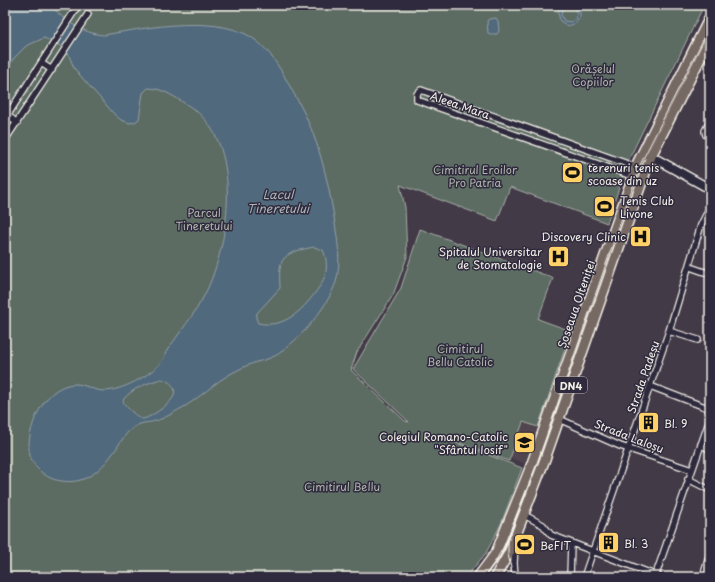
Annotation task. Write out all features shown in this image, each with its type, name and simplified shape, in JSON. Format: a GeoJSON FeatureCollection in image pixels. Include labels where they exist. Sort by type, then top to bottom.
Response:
{"type":"FeatureCollection","features":[{"type":"Feature","properties":{"kind":"main road","name":"Șoseaua Olteniței"},"geometry":{"type":"LineString","coordinates":[[495,577],[503,564],[517,534],[559,419],[646,154],[710,17]]}},
{"type":"Feature","properties":{"kind":"main road","name":"Șoseaua Olteniței"},"geometry":{"type":"LineString","coordinates":[[478,577],[496,553],[531,466],[632,176],[708,49],[710,39]]}},
{"type":"Feature","properties":{"kind":"street"},"geometry":{"type":"LineString","coordinates":[[17,123],[6,117],[77,7]]}},
{"type":"Feature","properties":{"kind":"street"},"geometry":{"type":"LineString","coordinates":[[5,140],[88,14]]}},
{"type":"Feature","properties":{"kind":"street"},"geometry":{"type":"LineString","coordinates":[[42,61],[53,68]]}},
{"type":"Feature","properties":{"kind":"street","name":"Aleea Mara"},"geometry":{"type":"LineString","coordinates":[[632,176],[417,100],[418,94],[421,90],[636,167]]}},
{"type":"Feature","properties":{"kind":"street"},"geometry":{"type":"LineString","coordinates":[[710,121],[705,133],[710,138]]}},
{"type":"Feature","properties":{"kind":"street"},"geometry":{"type":"LineString","coordinates":[[646,154],[710,189]]}},
{"type":"Feature","properties":{"kind":"street","name":"Strada Padeșu"},"geometry":{"type":"LineString","coordinates":[[584,577],[669,331],[690,267],[701,225],[710,207]]}},
{"type":"Feature","properties":{"kind":"street"},"geometry":{"type":"LineString","coordinates":[[690,267],[710,274]]}},
{"type":"Feature","properties":{"kind":"street"},"geometry":{"type":"LineString","coordinates":[[669,331],[698,340]]}},
{"type":"Feature","properties":{"kind":"street"},"geometry":{"type":"LineString","coordinates":[[650,386],[710,410]]}},
{"type":"Feature","properties":{"kind":"street","name":"Strada Laloșu"},"geometry":{"type":"LineString","coordinates":[[559,419],[628,449],[692,470]]}},
{"type":"Feature","properties":{"kind":"street"},"geometry":{"type":"LineString","coordinates":[[524,516],[528,516],[544,525],[551,535],[657,576],[688,479],[710,419]]}},
{"type":"Feature","properties":{"kind":"street"},"geometry":{"type":"LineString","coordinates":[[701,444],[710,450]]}},
{"type":"Feature","properties":{"kind":"street"},"geometry":{"type":"LineString","coordinates":[[688,479],[710,490]]}},
{"type":"Feature","properties":{"kind":"street"},"geometry":{"type":"LineString","coordinates":[[515,577],[514,556],[517,534]]}},
{"type":"Feature","properties":{"kind":"street"},"geometry":{"type":"LineString","coordinates":[[570,577],[571,544]]}},
{"type":"Feature","properties":{"kind":"street"},"geometry":{"type":"LineString","coordinates":[[703,577],[710,553]]}},
{"type":"Feature","properties":{"kind":"shaded area","name":"Colegiul Romano-Catolic \"Sfântul Iosif\""},"geometry":{"type":"Polygon","coordinates":[[[523,421],[538,427],[525,463],[510,458],[523,421]]]}},
{"type":"Feature","properties":{"kind":"green space","name":"Parcul Tineretului"},"geometry":{"type":"Polygon","coordinates":[[[5,5],[704,5],[628,161],[607,223],[510,187],[497,221],[400,185],[405,207],[407,257],[393,295],[357,352],[351,370],[405,421],[409,422],[353,369],[401,288],[420,229],[553,278],[538,319],[571,331],[538,427],[523,422],[509,461],[431,433],[522,468],[501,524],[486,553],[466,577],[5,577],[5,5]]]}},
{"type":"Feature","properties":{"kind":"water","name":"Lacul Tineretului"},"geometry":{"type":"Polygon","coordinates":[[[5,5],[51,5],[56,11],[75,26],[89,32],[104,35],[162,26],[183,25],[225,27],[243,33],[258,42],[270,55],[280,69],[298,101],[311,129],[321,157],[331,202],[338,250],[338,274],[328,300],[316,318],[302,334],[277,355],[256,362],[232,373],[189,404],[158,420],[140,424],[132,428],[100,469],[87,478],[71,482],[48,477],[37,468],[31,458],[29,447],[30,434],[37,414],[42,405],[56,390],[65,386],[79,384],[104,391],[119,388],[144,377],[163,360],[166,352],[201,301],[214,273],[226,222],[227,194],[225,167],[219,143],[207,122],[189,106],[164,92],[154,88],[148,88],[143,93],[139,119],[130,123],[121,120],[74,68],[68,53],[59,45],[44,38],[26,46],[14,58],[5,73],[5,5]],[[314,247],[292,253],[288,255],[281,263],[280,288],[257,313],[256,318],[258,323],[267,324],[284,321],[298,312],[310,300],[325,277],[326,271],[326,258],[323,250],[314,247]],[[161,379],[136,389],[123,400],[128,408],[140,418],[143,419],[154,414],[167,405],[172,399],[175,392],[173,386],[161,379]]]}},
{"type":"Feature","properties":{"kind":"water"},"geometry":{"type":"Polygon","coordinates":[[[562,5],[576,5],[580,11],[580,17],[576,23],[568,26],[560,21],[558,12],[562,5]],[[567,6],[562,10],[561,15],[564,21],[571,22],[576,19],[577,13],[573,7],[567,6]]]}},
{"type":"Feature","properties":{"kind":"water"},"geometry":{"type":"Polygon","coordinates":[[[496,18],[498,21],[499,31],[497,34],[490,34],[488,33],[487,21],[489,19],[496,18]]]}},
{"type":"Feature","properties":{"kind":"tram line"},"geometry":{"type":"LineString","coordinates":[[484,577],[504,546],[536,466],[641,163],[710,26]]}},
{"type":"Feature","properties":{"kind":"tram line"},"geometry":{"type":"LineString","coordinates":[[508,538],[508,554],[513,577]]}},
{"type":"Feature","properties":{"kind":"tram line"},"geometry":{"type":"LineString","coordinates":[[488,577],[498,574],[506,577]]}},
{"type":"Feature","properties":{"kind":"place","name":"terenuri tenis scoase din uz"},"geometry":{"type":"Point","coordinates":[573,173]}},
{"type":"Feature","properties":{"kind":"place","name":"Tenis Club Livone"},"geometry":{"type":"Point","coordinates":[604,206]}},
{"type":"Feature","properties":{"kind":"place","name":"Discovery Clinic"},"geometry":{"type":"Point","coordinates":[641,236]}},
{"type":"Feature","properties":{"kind":"place","name":"Spitalul Universitar de Stomatologie"},"geometry":{"type":"Point","coordinates":[558,257]}},
{"type":"Feature","properties":{"kind":"place","name":"Bl. 9"},"geometry":{"type":"Point","coordinates":[649,423]}},
{"type":"Feature","properties":{"kind":"place","name":"Colegiul Romano-Catolic \"Sfântul Iosif\""},"geometry":{"type":"Point","coordinates":[524,442]}},
{"type":"Feature","properties":{"kind":"place","name":"Bl. 3"},"geometry":{"type":"Point","coordinates":[609,543]}},
{"type":"Feature","properties":{"kind":"place","name":"BeFIT"},"geometry":{"type":"Point","coordinates":[525,545]}},
{"type":"Feature","properties":{"kind":"park label","name":"Orășelul Copiilor"},"geometry":{"type":"Point","coordinates":[593,74]}},
{"type":"Feature","properties":{"kind":"park label","name":"Cimitirul Eroilor Pro Patria"},"geometry":{"type":"Point","coordinates":[475,175]}},
{"type":"Feature","properties":{"kind":"park label","name":"Cimitirul Bellu Catolic"},"geometry":{"type":"Point","coordinates":[460,354]}},
{"type":"Feature","properties":{"kind":"park label","name":"Cimitirul Bellu"},"geometry":{"type":"Point","coordinates":[342,486]}}]}
